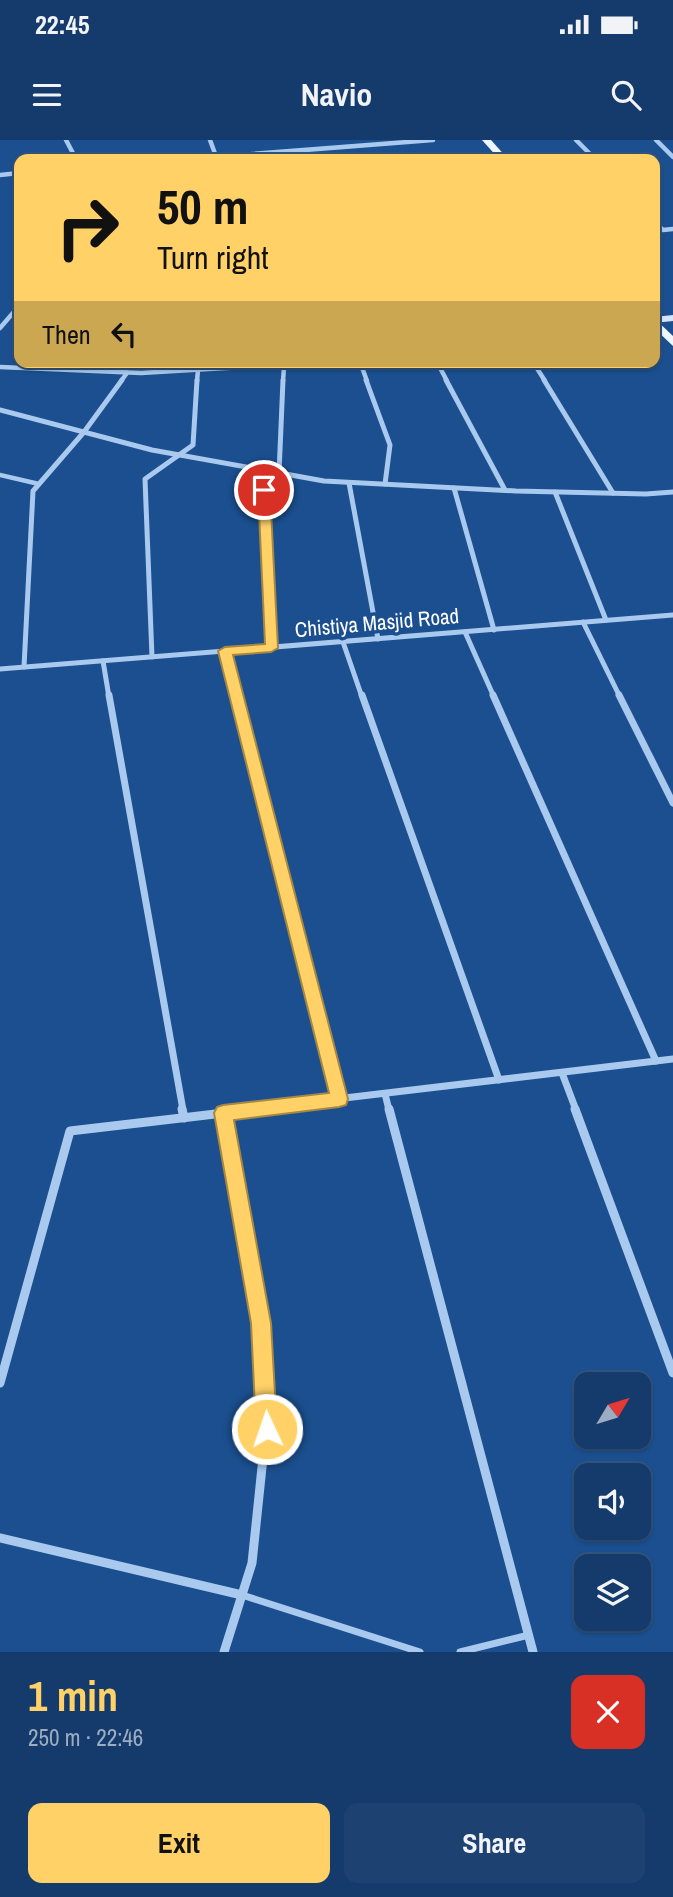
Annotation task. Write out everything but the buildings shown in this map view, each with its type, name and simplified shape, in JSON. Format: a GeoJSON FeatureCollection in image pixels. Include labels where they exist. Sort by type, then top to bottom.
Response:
{"type":"FeatureCollection","features":[{"type":"Feature","properties":{"kind":"main road"},"geometry":{"type":"LineString","coordinates":[[486,140],[499,154]]}},
{"type":"Feature","properties":{"kind":"main road"},"geometry":{"type":"LineString","coordinates":[[660,328],[673,343]]}},
{"type":"Feature","properties":{"kind":"street"},"geometry":{"type":"LineString","coordinates":[[265,154],[433,140]]}},
{"type":"Feature","properties":{"kind":"street"},"geometry":{"type":"LineString","coordinates":[[576,140],[590,154]]}},
{"type":"Feature","properties":{"kind":"street"},"geometry":{"type":"LineString","coordinates":[[656,140],[673,157]]}},
{"type":"Feature","properties":{"kind":"street"},"geometry":{"type":"LineString","coordinates":[[0,328],[14,312]]}},
{"type":"Feature","properties":{"kind":"street"},"geometry":{"type":"LineString","coordinates":[[0,367],[127,373],[220,368]]}},
{"type":"Feature","properties":{"kind":"street"},"geometry":{"type":"LineString","coordinates":[[67,372],[68,368]]}},
{"type":"Feature","properties":{"kind":"street"},"geometry":{"type":"LineString","coordinates":[[165,368],[165,372]]}},
{"type":"Feature","properties":{"kind":"street"},"geometry":{"type":"LineString","coordinates":[[271,648],[264,490],[279,473],[284,368]]}},
{"type":"Feature","properties":{"kind":"street"},"geometry":{"type":"LineString","coordinates":[[362,368],[390,445],[385,484]]}},
{"type":"Feature","properties":{"kind":"street"},"geometry":{"type":"LineString","coordinates":[[440,368],[505,490]]}},
{"type":"Feature","properties":{"kind":"street"},"geometry":{"type":"LineString","coordinates":[[537,368],[614,493]]}},
{"type":"Feature","properties":{"kind":"street"},"geometry":{"type":"LineString","coordinates":[[152,657],[145,479],[193,445],[198,370]]}},
{"type":"Feature","properties":{"kind":"street"},"geometry":{"type":"LineString","coordinates":[[24,667],[33,491],[84,432],[127,373]]}},
{"type":"Feature","properties":{"kind":"street"},"geometry":{"type":"LineString","coordinates":[[0,410],[179,455],[349,483],[555,492],[673,492]]}},
{"type":"Feature","properties":{"kind":"street"},"geometry":{"type":"LineString","coordinates":[[349,483],[378,639]]}},
{"type":"Feature","properties":{"kind":"street"},"geometry":{"type":"LineString","coordinates":[[454,488],[494,630]]}},
{"type":"Feature","properties":{"kind":"street"},"geometry":{"type":"LineString","coordinates":[[555,492],[606,621]]}},
{"type":"Feature","properties":{"kind":"street","name":"Chistiya Masjid Road"},"geometry":{"type":"LineString","coordinates":[[0,669],[673,615]]}},
{"type":"Feature","properties":{"kind":"street"},"geometry":{"type":"LineString","coordinates":[[583,622],[673,803]]}},
{"type":"Feature","properties":{"kind":"street"},"geometry":{"type":"LineString","coordinates":[[465,632],[656,1061]]}},
{"type":"Feature","properties":{"kind":"street"},"geometry":{"type":"LineString","coordinates":[[343,642],[499,1080]]}},
{"type":"Feature","properties":{"kind":"street"},"geometry":{"type":"LineString","coordinates":[[225,651],[339,1099]]}},
{"type":"Feature","properties":{"kind":"street"},"geometry":{"type":"LineString","coordinates":[[103,661],[184,1118]]}},
{"type":"Feature","properties":{"kind":"street"},"geometry":{"type":"LineString","coordinates":[[0,1383],[69,1131],[673,1059]]}},
{"type":"Feature","properties":{"kind":"street"},"geometry":{"type":"LineString","coordinates":[[562,1073],[673,1373]]}},
{"type":"Feature","properties":{"kind":"street"},"geometry":{"type":"LineString","coordinates":[[385,1094],[533,1652]]}},
{"type":"Feature","properties":{"kind":"street"},"geometry":{"type":"LineString","coordinates":[[223,1113],[261,1323],[267,1429],[252,1563],[224,1652]]}},
{"type":"Feature","properties":{"kind":"street"},"geometry":{"type":"LineString","coordinates":[[0,1538],[242,1595]]}},
{"type":"Feature","properties":{"kind":"lane"},"geometry":{"type":"LineString","coordinates":[[0,475],[39,484]]}},
{"type":"Feature","properties":{"kind":"lane"},"geometry":{"type":"LineString","coordinates":[[242,1595],[420,1652]]}},
{"type":"Feature","properties":{"kind":"lane"},"geometry":{"type":"LineString","coordinates":[[460,1652],[529,1635]]}},
{"type":"Feature","properties":{"kind":"route"},"geometry":{"type":"LineString","coordinates":[[264,490],[271,648],[225,651],[339,1099],[223,1113],[261,1323],[267,1429]]}}]}
